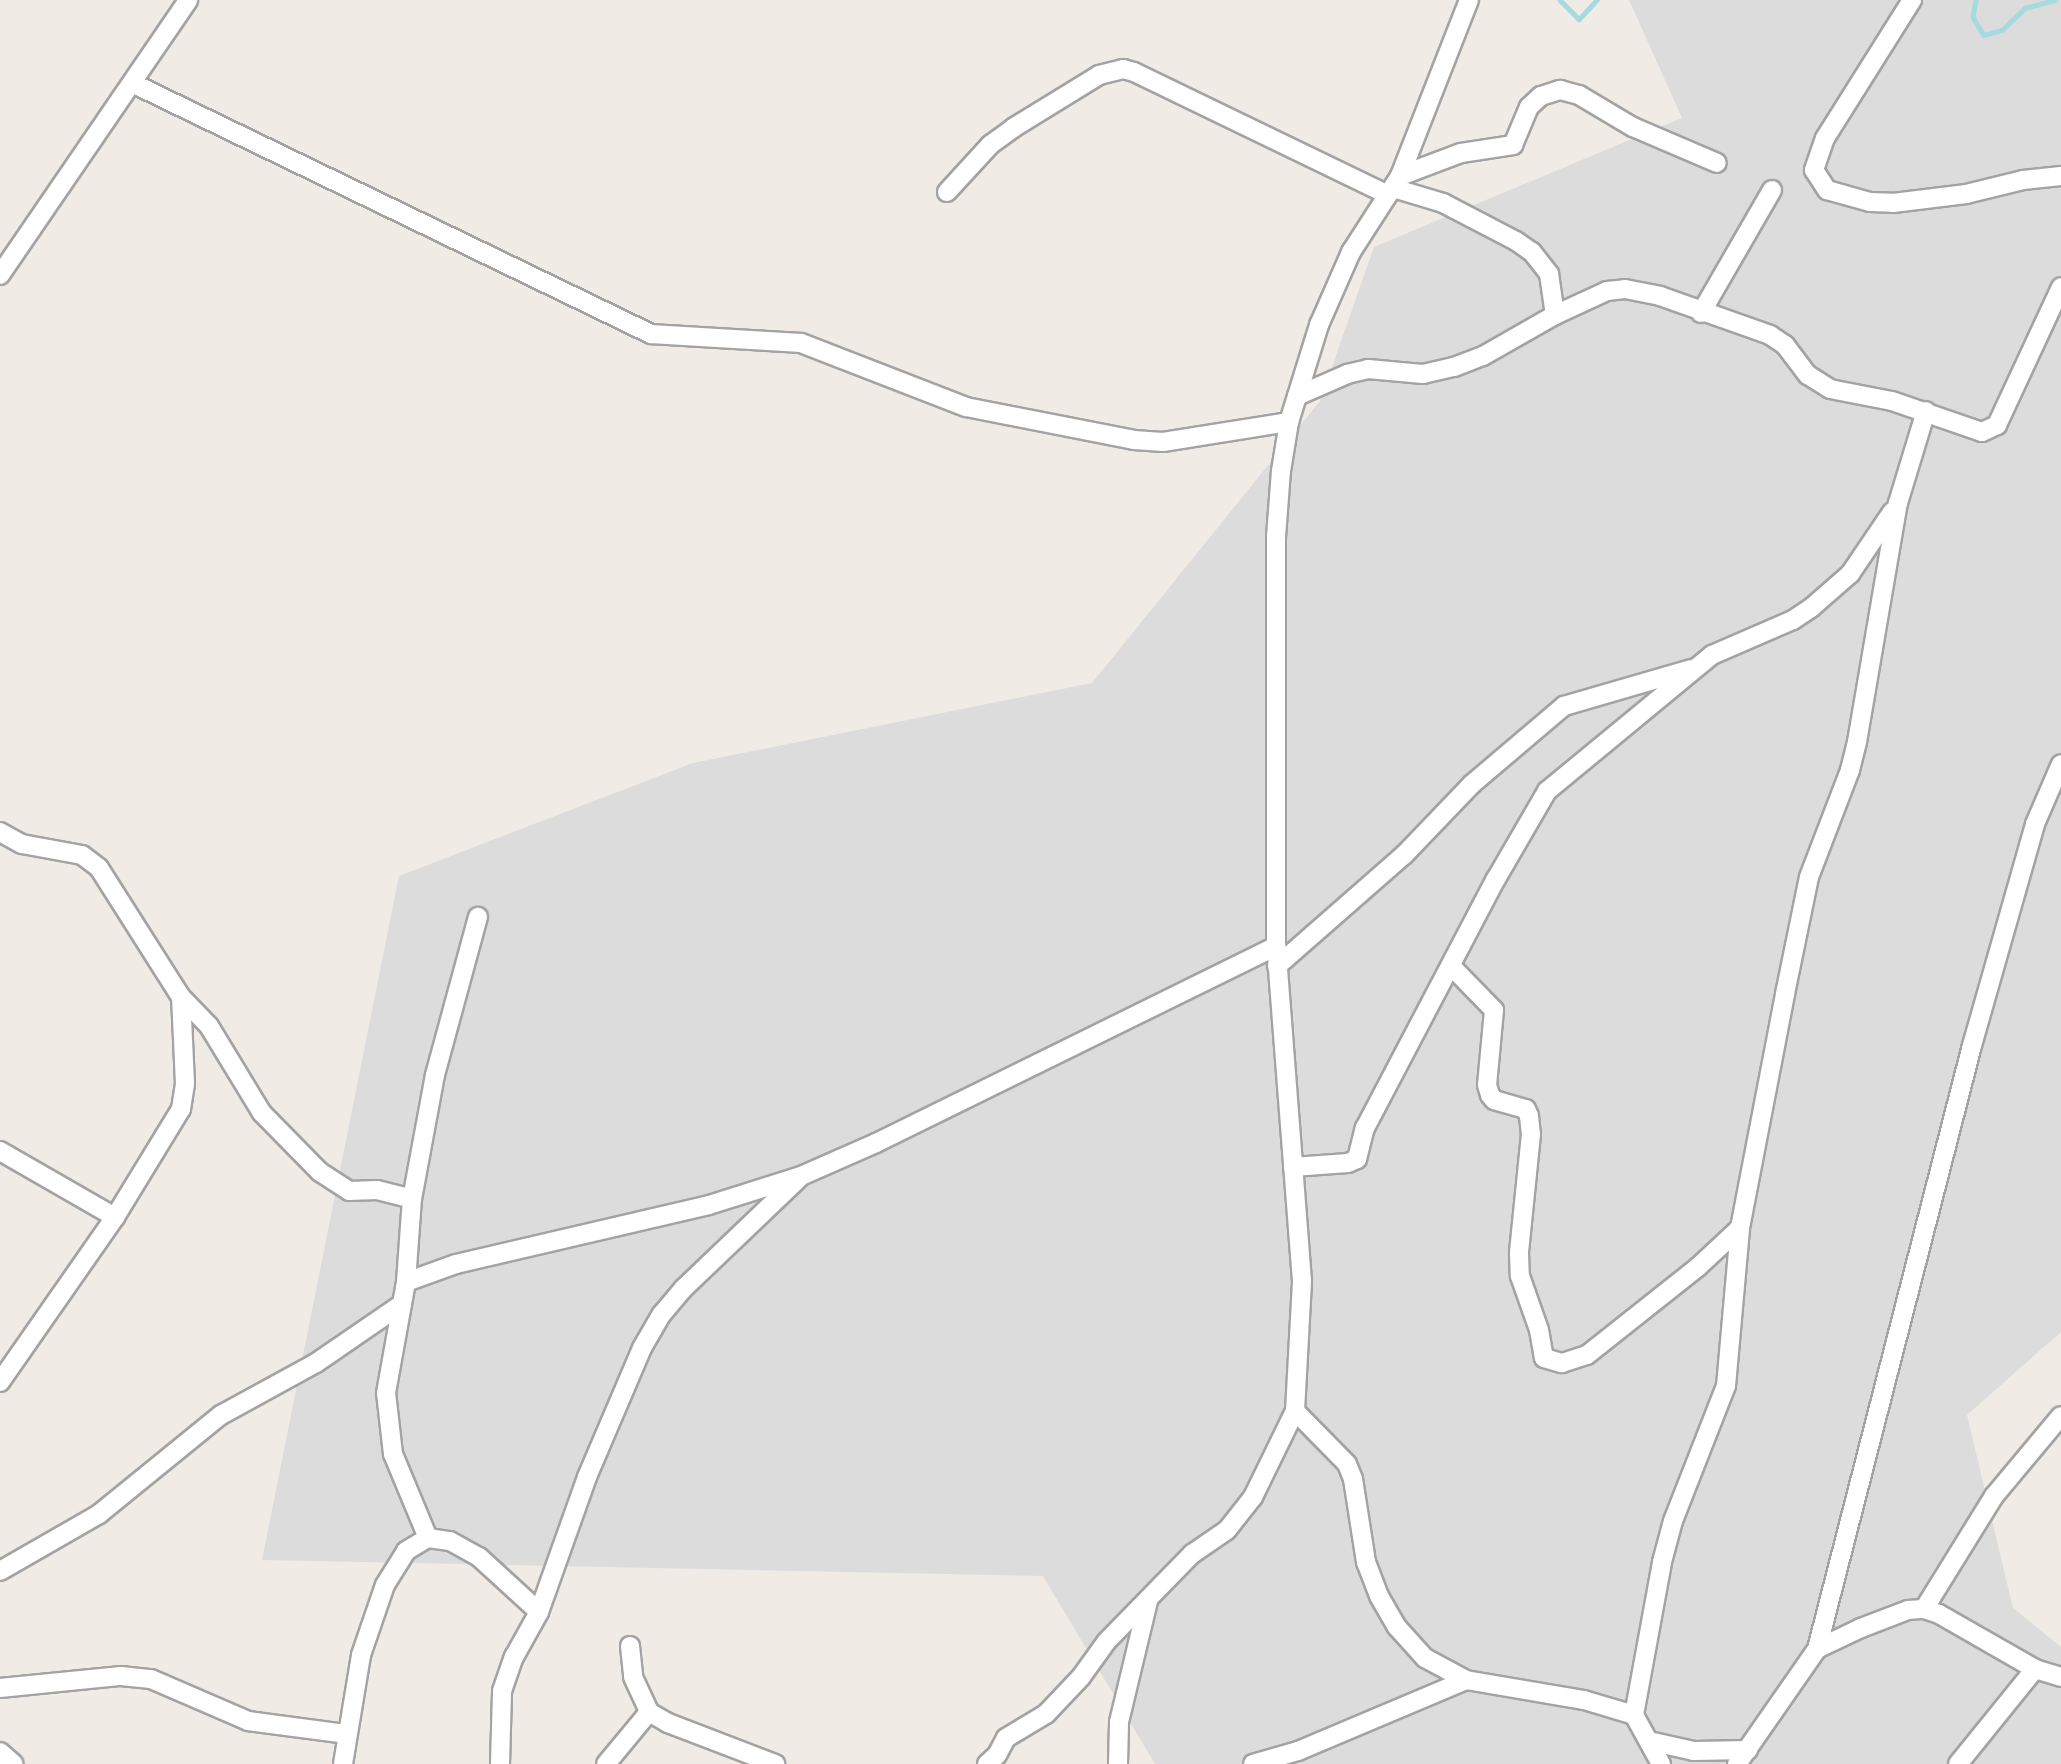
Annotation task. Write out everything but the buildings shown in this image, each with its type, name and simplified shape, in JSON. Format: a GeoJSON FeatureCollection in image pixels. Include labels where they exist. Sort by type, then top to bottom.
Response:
{"type":"FeatureCollection","features":[{"type":"Feature","properties":{"kind":"street"},"geometry":{"type":"LineString","coordinates":[[0,275],[188,0]]}},
{"type":"Feature","properties":{"kind":"street"},"geometry":{"type":"LineString","coordinates":[[987,1764],[997,1755],[1006,1738],[1046,1714],[1081,1677],[1107,1641],[1192,1554],[1227,1530],[1253,1497],[1295,1411],[1302,1281],[1276,946],[1276,537],[1281,471],[1297,396],[1334,288],[1351,252],[1394,187],[1469,0]]}},
{"type":"Feature","properties":{"kind":"street"},"geometry":{"type":"LineString","coordinates":[[1912,0],[1825,138],[1814,170],[1826,190],[1870,202],[1893,203],[1966,194],[2023,180],[2061,176]]}},
{"type":"Feature","properties":{"kind":"street"},"geometry":{"type":"LineString","coordinates":[[947,192],[990,145],[1013,128],[1099,75],[1123,69],[1394,187],[1443,203],[1516,240],[1532,252],[1549,274],[1555,315]]}},
{"type":"Feature","properties":{"kind":"street"},"geometry":{"type":"LineString","coordinates":[[132,83],[652,334],[801,343],[966,407],[1134,440],[1163,442],[1290,422]]}},
{"type":"Feature","properties":{"kind":"street"},"geometry":{"type":"LineString","coordinates":[[1394,187],[1461,152],[1513,145],[1529,107],[1541,96],[1560,90],[1579,95],[1633,127],[1717,163]]}},
{"type":"Feature","properties":{"kind":"street"},"geometry":{"type":"LineString","coordinates":[[1701,313],[1772,190]]}},
{"type":"Feature","properties":{"kind":"street"},"geometry":{"type":"LineString","coordinates":[[1297,396],[1347,374],[1368,369],[1423,374],[1454,367],[1483,356],[1555,315],[1607,291],[1625,289],[1660,296],[1777,339],[1818,384],[1926,411],[1982,432],[1997,425],[2061,287]]}},
{"type":"Feature","properties":{"kind":"street"},"geometry":{"type":"LineString","coordinates":[[1661,1764],[1634,1715],[1662,1562],[1673,1521],[1726,1386],[1740,1228],[1809,877],[1850,770],[1898,503],[1926,411]]}},
{"type":"Feature","properties":{"kind":"street"},"geometry":{"type":"LineString","coordinates":[[1293,1167],[1348,1163],[1357,1159],[1366,1128],[1496,879],[1547,791],[1695,668],[1731,644],[1793,620],[1811,608],[1850,574],[1898,503]]}},
{"type":"Feature","properties":{"kind":"street"},"geometry":{"type":"LineString","coordinates":[[1278,966],[1404,855],[1472,784],[1564,706],[1695,668]]}},
{"type":"Feature","properties":{"kind":"street"},"geometry":{"type":"LineString","coordinates":[[1649,1741],[1694,1751],[1743,1757],[1817,1649],[1971,1049],[2035,824],[2061,764]]}},
{"type":"Feature","properties":{"kind":"street"},"geometry":{"type":"LineString","coordinates":[[0,832],[22,845],[71,852],[90,860],[99,868],[157,954],[181,997],[202,1016],[262,1113],[320,1172],[349,1191],[376,1190],[412,1199]]}},
{"type":"Feature","properties":{"kind":"street"},"geometry":{"type":"LineString","coordinates":[[428,1538],[393,1454],[386,1393],[406,1282],[412,1199],[435,1075],[478,917]]}},
{"type":"Feature","properties":{"kind":"street"},"geometry":{"type":"LineString","coordinates":[[406,1282],[456,1264],[709,1205],[801,1176],[876,1143],[1276,946]]}},
{"type":"Feature","properties":{"kind":"street"},"geometry":{"type":"LineString","coordinates":[[1452,967],[1494,1010],[1487,1085],[1490,1095],[1494,1100],[1526,1109],[1529,1116],[1531,1135],[1519,1253],[1520,1276],[1539,1330],[1544,1358],[1562,1363],[1587,1355],[1698,1266],[1740,1228]]}},
{"type":"Feature","properties":{"kind":"street"},"geometry":{"type":"LineString","coordinates":[[0,1382],[114,1217],[181,1109],[185,1084],[181,997]]}},
{"type":"Feature","properties":{"kind":"street"},"geometry":{"type":"LineString","coordinates":[[0,1151],[114,1217]]}},
{"type":"Feature","properties":{"kind":"street"},"geometry":{"type":"LineString","coordinates":[[500,1764],[502,1690],[514,1657],[539,1612],[587,1477],[642,1348],[662,1314],[684,1288],[801,1176]]}},
{"type":"Feature","properties":{"kind":"street"},"geometry":{"type":"LineString","coordinates":[[0,1571],[99,1514],[221,1415],[316,1363],[402,1304]]}},
{"type":"Feature","properties":{"kind":"street"},"geometry":{"type":"LineString","coordinates":[[1295,1411],[1347,1464],[1353,1479],[1366,1562],[1379,1596],[1396,1627],[1425,1658],[1466,1680],[1584,1700],[1634,1715]]}},
{"type":"Feature","properties":{"kind":"street"},"geometry":{"type":"LineString","coordinates":[[1924,1609],[1994,1496],[2061,1416]]}},
{"type":"Feature","properties":{"kind":"street"},"geometry":{"type":"LineString","coordinates":[[343,1764],[362,1655],[385,1584],[406,1551],[428,1538],[450,1541],[479,1557],[539,1612]]}},
{"type":"Feature","properties":{"kind":"street"},"geometry":{"type":"LineString","coordinates":[[1118,1764],[1119,1722],[1148,1601]]}},
{"type":"Feature","properties":{"kind":"street"},"geometry":{"type":"LineString","coordinates":[[1817,1649],[1861,1628],[1908,1611],[1924,1609],[1939,1614],[2035,1669],[2061,1677]]}},
{"type":"Feature","properties":{"kind":"street"},"geometry":{"type":"LineString","coordinates":[[630,1646],[633,1677],[649,1712],[668,1723],[775,1764]]}},
{"type":"Feature","properties":{"kind":"street"},"geometry":{"type":"LineString","coordinates":[[1958,1764],[2035,1669]]}},
{"type":"Feature","properties":{"kind":"street"},"geometry":{"type":"LineString","coordinates":[[0,1688],[121,1676],[151,1679],[248,1721],[347,1734]]}},
{"type":"Feature","properties":{"kind":"street"},"geometry":{"type":"LineString","coordinates":[[1253,1764],[1298,1751],[1466,1680]]}},
{"type":"Feature","properties":{"kind":"street"},"geometry":{"type":"LineString","coordinates":[[606,1764],[649,1712]]}},
{"type":"Feature","properties":{"kind":"street"},"geometry":{"type":"LineString","coordinates":[[0,1752],[14,1764]]}},
{"type":"Feature","properties":{"kind":"shaded area"},"geometry":{"type":"Polygon","coordinates":[[[1629,0],[2061,0],[2061,1332],[1967,1415],[2013,1608],[2061,1647],[2061,1764],[1155,1764],[1043,1576],[262,1560],[399,876],[693,763],[1092,683],[1320,401],[1374,247],[1682,118],[1629,0]]]}},
{"type":"Feature","properties":{"kind":"waterway"},"geometry":{"type":"LineString","coordinates":[[1560,0],[1579,19],[1597,0]]}},
{"type":"Feature","properties":{"kind":"waterway"},"geometry":{"type":"LineString","coordinates":[[1976,0],[1973,17],[1984,35],[2002,30],[2025,8],[2055,0]]}}]}
